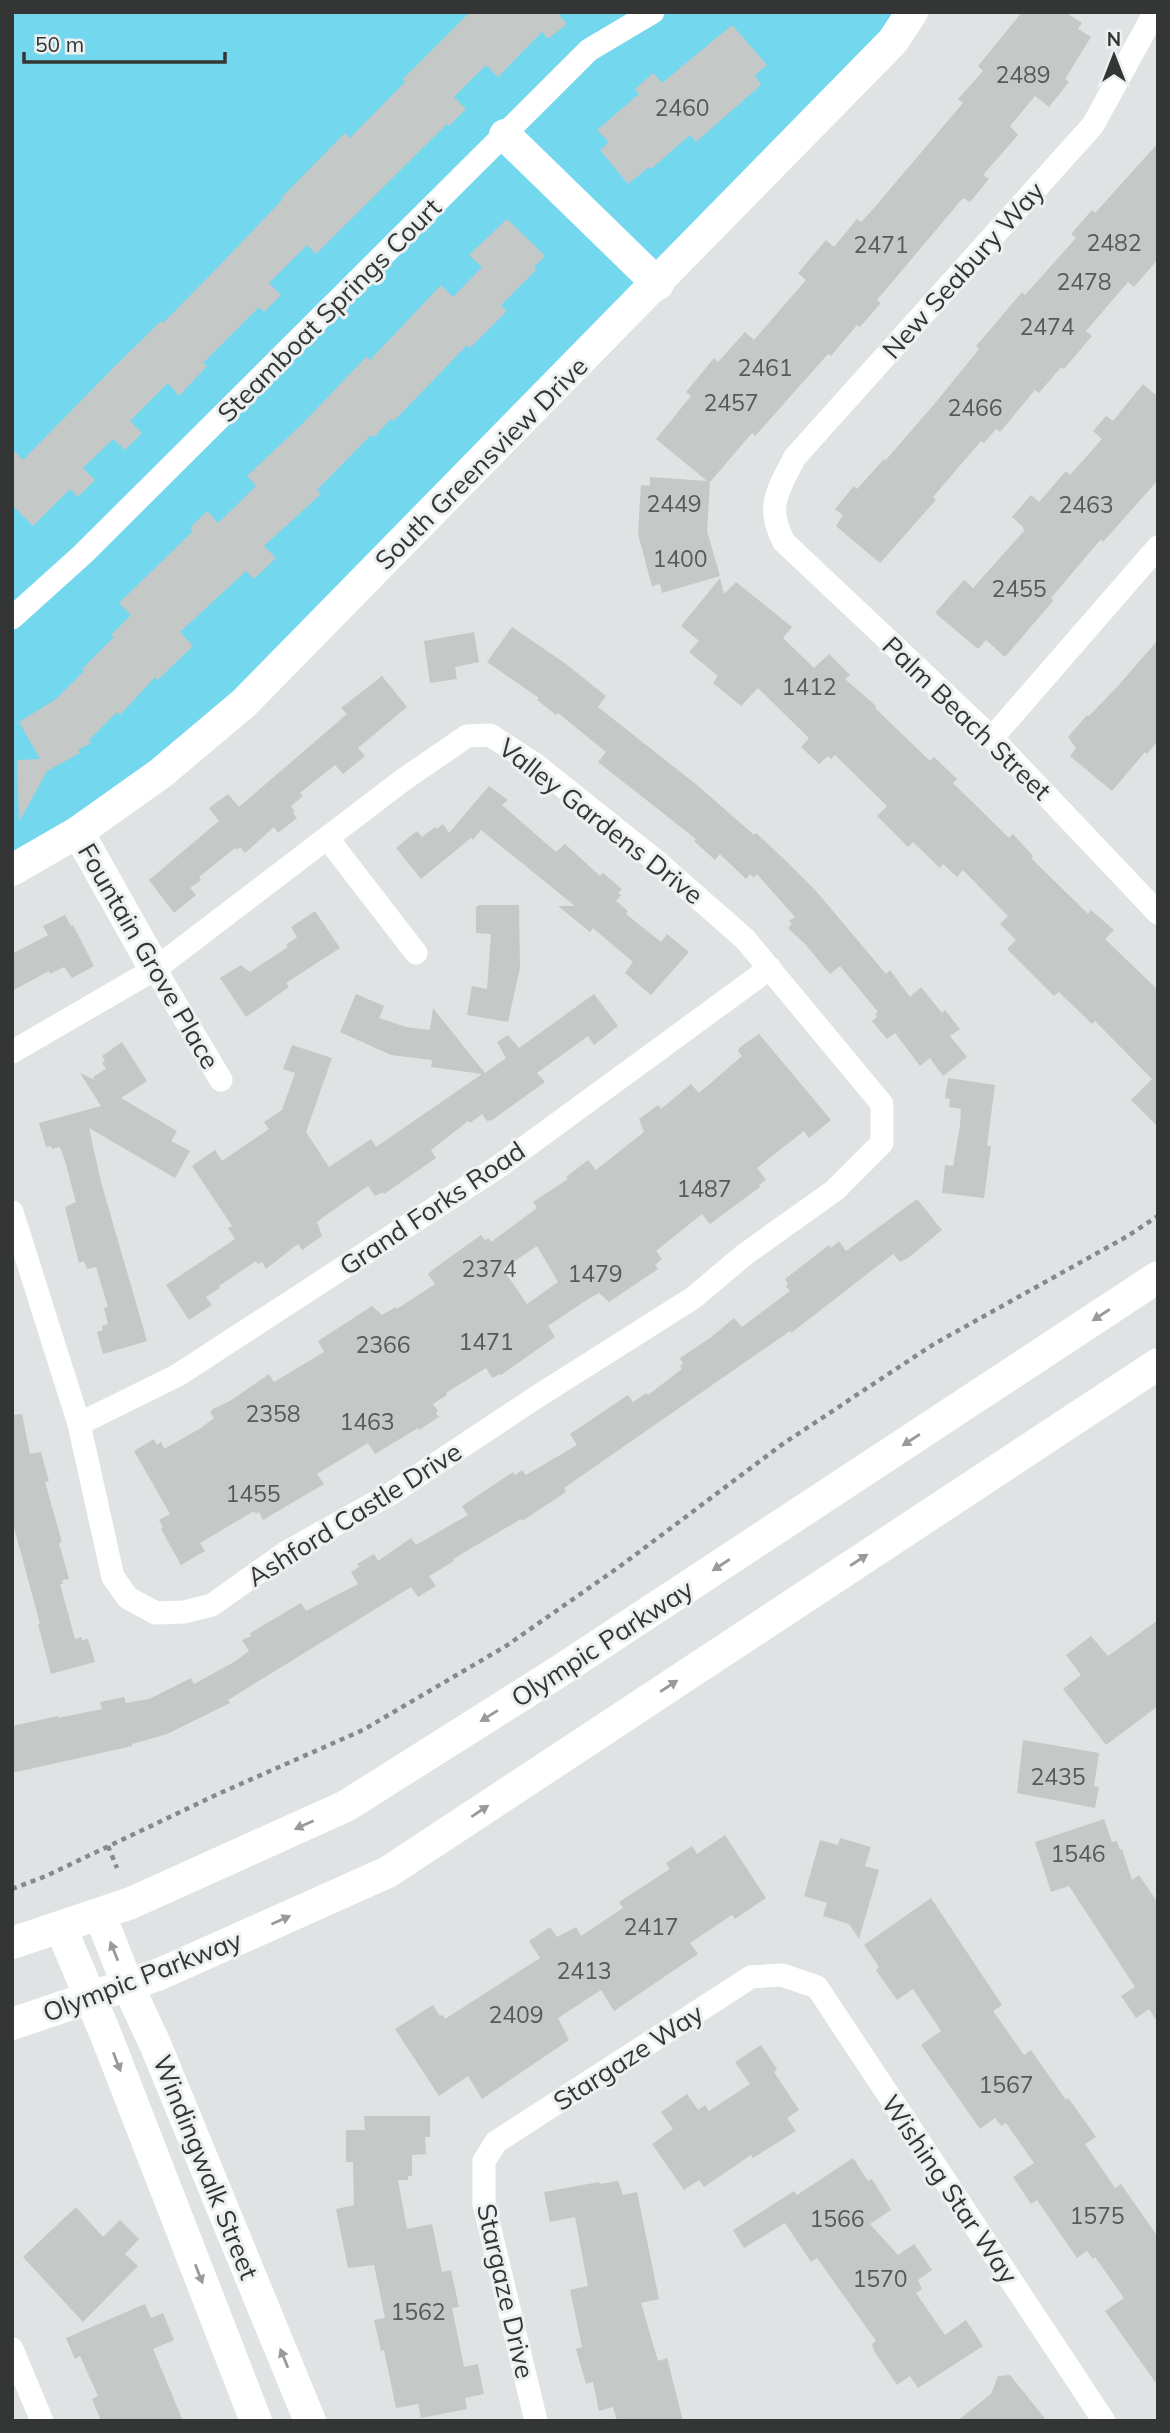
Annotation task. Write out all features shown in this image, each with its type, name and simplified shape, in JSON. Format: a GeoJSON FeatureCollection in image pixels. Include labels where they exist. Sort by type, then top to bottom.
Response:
{"type":"FeatureCollection","features":[{"type":"Feature","properties":{"kind":"street","name":"Steamboat Springs Court"},"geometry":{"type":"LineString","coordinates":[[12,618],[83,554],[589,50],[653,12]]}},
{"type":"Feature","properties":{"kind":"street","name":"South Greensview Drive"},"geometry":{"type":"LineString","coordinates":[[12,870],[78,832],[161,773],[244,703],[658,284],[893,41],[912,12]]}},
{"type":"Feature","properties":{"kind":"street","name":"New Seabury Way"},"geometry":{"type":"LineString","coordinates":[[775,525],[775,496],[795,457],[1093,125],[1155,12]]}},
{"type":"Feature","properties":{"kind":"street"},"geometry":{"type":"LineString","coordinates":[[505,135],[658,284]]}},
{"type":"Feature","properties":{"kind":"street","name":"Palm Beach Street"},"geometry":{"type":"LineString","coordinates":[[775,525],[784,542],[992,738],[1158,913]]}},
{"type":"Feature","properties":{"kind":"street"},"geometry":{"type":"LineString","coordinates":[[992,738],[1158,547]]}},
{"type":"Feature","properties":{"kind":"street","name":"Valley Gardens Drive"},"geometry":{"type":"LineString","coordinates":[[12,1052],[155,969],[403,780],[467,736],[490,735],[536,765],[725,919],[770,968],[882,1104],[882,1128]]}},
{"type":"Feature","properties":{"kind":"street","name":"Fountain Grove Place"},"geometry":{"type":"LineString","coordinates":[[78,832],[221,1080]]}},
{"type":"Feature","properties":{"kind":"street"},"geometry":{"type":"LineString","coordinates":[[328,839],[416,953]]}},
{"type":"Feature","properties":{"kind":"street","name":"Grand Forks Road"},"geometry":{"type":"LineString","coordinates":[[79,1424],[178,1375],[498,1167],[770,968]]}},
{"type":"Feature","properties":{"kind":"street","name":"Ashford Castle Drive"},"geometry":{"type":"LineString","coordinates":[[12,1212],[79,1424],[113,1577],[128,1598],[156,1613],[184,1612],[212,1605],[285,1553],[392,1493],[535,1398],[694,1298],[744,1255],[835,1190],[882,1143],[882,1128]]}},
{"type":"Feature","properties":{"kind":"street","name":"Olympic Parkway"},"geometry":{"type":"LineString","coordinates":[[12,1944],[100,1915],[346,1806],[558,1672],[1158,1277]]}},
{"type":"Feature","properties":{"kind":"street","name":"Olympic Parkway"},"geometry":{"type":"LineString","coordinates":[[12,2024],[128,1986],[388,1872],[1158,1364]]}},
{"type":"Feature","properties":{"kind":"street","name":"Windingwalk Street"},"geometry":{"type":"LineString","coordinates":[[100,1915],[128,1986],[161,2056],[310,2421]]}},
{"type":"Feature","properties":{"kind":"street","name":"Windingwalk Street"},"geometry":{"type":"LineString","coordinates":[[61,1928],[92,1999],[257,2421]]}},
{"type":"Feature","properties":{"kind":"street","name":"Stargaze Way"},"geometry":{"type":"LineString","coordinates":[[485,2161],[496,2142],[751,1977],[782,1975]]}},
{"type":"Feature","properties":{"kind":"street","name":"Wishing Star Way"},"geometry":{"type":"LineString","coordinates":[[782,1975],[817,1987],[1104,2421]]}},
{"type":"Feature","properties":{"kind":"street","name":"Stargaze Drive"},"geometry":{"type":"LineString","coordinates":[[485,2161],[484,2204],[536,2421]]}},
{"type":"Feature","properties":{"kind":"street"},"geometry":{"type":"LineString","coordinates":[[12,2349],[42,2421]]}},
{"type":"Feature","properties":{"kind":"path"},"geometry":{"type":"LineString","coordinates":[[12,1889],[362,1730],[506,1646],[818,1420],[934,1344],[1126,1237],[1158,1216]]}},
{"type":"Feature","properties":{"kind":"path"},"geometry":{"type":"LineString","coordinates":[[108,1846],[117,1868]]}},
{"type":"Feature","properties":{"kind":"shaded area"},"geometry":{"type":"Polygon","coordinates":[[[12,12],[912,12],[285,663],[12,872],[12,12]]]}},
{"type":"Feature","properties":{"kind":"building"},"geometry":{"type":"Polygon","coordinates":[[[470,12],[562,12],[559,15],[567,24],[548,39],[542,32],[498,77],[486,65],[454,97],[466,109],[449,126],[447,124],[316,254],[307,245],[269,283],[281,295],[264,312],[259,307],[203,363],[207,366],[179,396],[168,383],[130,421],[142,433],[125,450],[113,439],[83,468],[95,480],[78,497],[70,489],[33,526],[12,505],[12,449],[23,460],[115,366],[161,321],[163,323],[345,133],[350,138],[405,82],[403,79],[470,12]]]}},
{"type":"Feature","properties":{"kind":"building"},"geometry":{"type":"Polygon","coordinates":[[[1022,12],[1065,12],[1082,23],[1078,29],[1091,37],[1065,79],[1069,82],[1049,107],[1035,96],[1010,126],[1018,135],[983,175],[989,179],[970,202],[963,198],[877,300],[881,303],[860,327],[857,325],[831,356],[828,354],[755,436],[752,433],[710,482],[707,531],[720,576],[662,593],[660,584],[652,586],[638,534],[641,485],[650,486],[650,477],[707,481],[656,439],[691,396],[686,392],[714,358],[718,362],[745,332],[754,340],[806,280],[798,273],[826,240],[834,247],[857,219],[861,222],[874,208],[963,103],[958,99],[983,71],[978,66],[1022,12]]]}},
{"type":"Feature","properties":{"kind":"building"},"geometry":{"type":"Polygon","coordinates":[[[732,25],[767,65],[755,75],[761,85],[696,142],[690,135],[651,169],[649,167],[628,184],[600,150],[609,142],[597,130],[639,94],[635,89],[653,73],[662,83],[732,25]]]}},
{"type":"Feature","properties":{"kind":"building"},"geometry":{"type":"Polygon","coordinates":[[[1158,143],[1158,259],[1134,287],[1128,282],[1086,331],[1092,336],[1064,369],[1061,367],[1039,393],[1035,390],[1000,432],[996,429],[984,443],[981,441],[933,497],[936,500],[880,563],[836,526],[843,515],[835,509],[854,486],[857,489],[884,459],[885,461],[979,349],[976,346],[1022,292],[1025,295],[1076,238],[1071,234],[1092,210],[1095,213],[1158,143]]]}},
{"type":"Feature","properties":{"kind":"building"},"geometry":{"type":"Polygon","coordinates":[[[507,219],[545,256],[534,267],[536,270],[501,305],[507,311],[470,348],[467,345],[394,421],[391,419],[374,437],[371,435],[317,490],[321,494],[264,546],[276,558],[254,579],[246,571],[180,632],[193,646],[158,680],[155,677],[120,715],[117,712],[89,740],[91,743],[78,750],[80,753],[47,771],[19,822],[17,760],[40,759],[19,722],[56,699],[84,671],[82,669],[114,637],[111,635],[131,615],[119,603],[193,531],[190,528],[207,511],[218,523],[256,486],[247,476],[303,423],[367,356],[370,360],[441,285],[453,297],[482,267],[469,255],[507,219]]]}},
{"type":"Feature","properties":{"kind":"building"},"geometry":{"type":"Polygon","coordinates":[[[1143,384],[1158,397],[1158,480],[1103,542],[1101,539],[1005,657],[986,640],[978,649],[935,613],[964,580],[973,588],[1024,531],[1012,517],[1031,495],[1039,502],[1066,471],[1070,475],[1102,439],[1093,431],[1106,416],[1113,421],[1143,384]]]}},
{"type":"Feature","properties":{"kind":"building"},"geometry":{"type":"Polygon","coordinates":[[[720,578],[724,594],[736,582],[792,627],[783,638],[814,668],[829,654],[850,675],[845,679],[930,761],[934,757],[957,779],[953,783],[1009,838],[1013,834],[1033,856],[1031,858],[1088,914],[1091,910],[1114,930],[1105,939],[1158,990],[1158,1127],[1131,1100],[1152,1079],[1095,1021],[1092,1024],[1059,992],[1054,996],[1007,949],[1016,940],[1000,924],[1008,916],[963,870],[957,877],[943,864],[940,868],[913,842],[908,847],[877,816],[887,806],[835,755],[831,759],[828,756],[819,764],[801,747],[809,738],[758,688],[741,706],[713,683],[718,676],[689,652],[699,641],[681,626],[720,578]]]}},
{"type":"Feature","properties":{"kind":"building"},"geometry":{"type":"Polygon","coordinates":[[[512,627],[566,664],[606,696],[598,707],[697,785],[754,835],[756,833],[816,891],[886,974],[890,970],[910,997],[921,987],[942,1013],[945,1010],[960,1029],[950,1036],[967,1057],[943,1076],[930,1058],[920,1066],[895,1033],[887,1039],[872,1021],[878,1012],[840,966],[830,974],[788,928],[792,924],[789,921],[795,917],[757,874],[754,878],[750,874],[746,879],[720,854],[715,860],[694,841],[696,839],[598,762],[606,752],[558,713],[556,715],[537,700],[539,698],[487,662],[512,627]]]}},
{"type":"Feature","properties":{"kind":"building"},"geometry":{"type":"Polygon","coordinates":[[[474,632],[479,662],[455,667],[457,679],[430,683],[424,641],[474,632]]]}},
{"type":"Feature","properties":{"kind":"building"},"geometry":{"type":"Polygon","coordinates":[[[1158,640],[1158,741],[1147,754],[1145,752],[1112,791],[1070,756],[1076,748],[1068,737],[1158,640]]]}},
{"type":"Feature","properties":{"kind":"building"},"geometry":{"type":"Polygon","coordinates":[[[382,676],[407,707],[358,748],[365,756],[343,774],[335,765],[300,793],[303,796],[291,806],[297,818],[278,833],[274,827],[245,853],[240,847],[236,850],[235,848],[199,877],[201,880],[190,888],[196,895],[174,913],[149,880],[219,821],[209,808],[228,794],[239,807],[347,714],[341,708],[382,676]]]}},
{"type":"Feature","properties":{"kind":"building"},"geometry":{"type":"Polygon","coordinates":[[[489,786],[508,800],[502,805],[556,852],[565,844],[600,876],[603,873],[622,889],[616,901],[628,911],[626,914],[661,942],[667,934],[689,952],[651,995],[625,973],[633,962],[593,928],[590,932],[558,906],[575,906],[481,830],[473,840],[471,838],[421,879],[396,848],[417,831],[422,837],[443,824],[449,833],[489,786]]]}},
{"type":"Feature","properties":{"kind":"building"},"geometry":{"type":"Polygon","coordinates":[[[519,905],[520,968],[508,1022],[467,1015],[472,986],[487,989],[491,934],[476,933],[476,907],[519,905]]]}},
{"type":"Feature","properties":{"kind":"building"},"geometry":{"type":"Polygon","coordinates":[[[315,911],[340,948],[286,983],[289,987],[246,1017],[220,978],[241,965],[250,972],[288,947],[286,945],[297,937],[291,927],[315,911]]]}},
{"type":"Feature","properties":{"kind":"building"},"geometry":{"type":"Polygon","coordinates":[[[65,915],[94,966],[72,978],[64,967],[50,974],[49,971],[12,991],[12,954],[48,935],[43,926],[65,915]]]}},
{"type":"Feature","properties":{"kind":"building"},"geometry":{"type":"Polygon","coordinates":[[[356,994],[384,1006],[379,1018],[406,1027],[430,1030],[433,1008],[485,1073],[506,1058],[497,1042],[508,1035],[519,1048],[594,994],[618,1026],[594,1045],[588,1036],[537,1073],[545,1082],[492,1120],[487,1121],[482,1114],[470,1123],[468,1121],[431,1150],[436,1158],[384,1194],[383,1192],[375,1196],[368,1186],[329,1213],[317,1222],[322,1236],[302,1250],[298,1244],[266,1269],[262,1262],[258,1264],[256,1261],[219,1286],[220,1288],[206,1297],[212,1305],[189,1320],[166,1285],[235,1239],[228,1228],[232,1226],[192,1166],[215,1150],[222,1161],[269,1129],[264,1122],[282,1110],[295,1073],[283,1069],[292,1045],[332,1058],[306,1132],[329,1167],[371,1139],[376,1147],[482,1074],[431,1067],[432,1060],[391,1055],[340,1032],[356,994]]]}},
{"type":"Feature","properties":{"kind":"building"},"geometry":{"type":"Polygon","coordinates":[[[759,1034],[831,1120],[809,1138],[804,1131],[757,1168],[766,1180],[760,1187],[710,1224],[702,1214],[656,1251],[662,1259],[655,1265],[658,1269],[609,1302],[599,1293],[585,1301],[548,1326],[555,1337],[501,1375],[492,1378],[486,1368],[446,1393],[447,1395],[433,1404],[439,1417],[375,1454],[368,1443],[317,1474],[324,1484],[263,1520],[259,1512],[256,1514],[254,1511],[200,1543],[205,1551],[181,1565],[161,1529],[163,1527],[159,1520],[170,1514],[134,1451],[154,1439],[157,1445],[161,1442],[164,1449],[201,1428],[214,1418],[210,1412],[213,1409],[230,1401],[269,1374],[274,1382],[324,1352],[318,1341],[372,1306],[382,1315],[396,1307],[397,1309],[435,1284],[428,1274],[435,1268],[481,1235],[485,1240],[489,1238],[491,1242],[537,1208],[533,1202],[568,1179],[566,1177],[588,1160],[596,1170],[644,1132],[639,1119],[658,1105],[661,1109],[691,1084],[699,1093],[742,1056],[738,1051],[759,1034]],[[537,1246],[503,1269],[527,1304],[558,1282],[537,1246]]]}},
{"type":"Feature","properties":{"kind":"building"},"geometry":{"type":"Polygon","coordinates":[[[122,1042],[147,1081],[121,1098],[177,1131],[171,1141],[190,1151],[175,1178],[89,1128],[101,1182],[147,1341],[103,1354],[97,1332],[108,1324],[104,1308],[108,1307],[96,1267],[87,1269],[84,1261],[79,1263],[65,1207],[76,1202],[65,1161],[60,1147],[46,1147],[39,1123],[101,1106],[80,1073],[95,1080],[93,1077],[106,1069],[102,1056],[122,1042]]]}},
{"type":"Feature","properties":{"kind":"building"},"geometry":{"type":"Polygon","coordinates":[[[948,1078],[995,1085],[984,1198],[942,1193],[945,1165],[953,1166],[961,1109],[949,1107],[950,1099],[945,1098],[948,1078]]]}},
{"type":"Feature","properties":{"kind":"building"},"geometry":{"type":"Polygon","coordinates":[[[917,1199],[942,1230],[908,1258],[900,1262],[893,1254],[791,1333],[790,1331],[564,1488],[566,1492],[522,1521],[521,1519],[453,1559],[454,1561],[429,1576],[436,1586],[418,1597],[411,1587],[228,1700],[230,1703],[167,1734],[132,1746],[12,1773],[12,1726],[102,1709],[100,1702],[124,1697],[126,1703],[149,1699],[191,1678],[194,1684],[234,1662],[249,1651],[242,1640],[251,1636],[250,1633],[301,1603],[306,1611],[358,1584],[351,1572],[359,1567],[357,1564],[374,1554],[378,1561],[411,1538],[416,1545],[468,1515],[462,1506],[513,1472],[515,1475],[522,1470],[526,1475],[577,1445],[570,1434],[628,1395],[633,1402],[646,1393],[648,1395],[682,1369],[680,1358],[734,1318],[742,1327],[790,1291],[785,1279],[829,1245],[831,1248],[839,1241],[846,1251],[917,1199]]]}},
{"type":"Feature","properties":{"kind":"building"},"geometry":{"type":"Polygon","coordinates":[[[22,1414],[30,1454],[41,1452],[49,1481],[45,1482],[69,1579],[62,1580],[63,1584],[60,1584],[75,1639],[88,1639],[95,1662],[51,1674],[12,1520],[12,1415],[22,1414]]]}},
{"type":"Feature","properties":{"kind":"building"},"geometry":{"type":"Polygon","coordinates":[[[1158,1620],[1158,1706],[1106,1745],[1063,1689],[1081,1675],[1066,1655],[1091,1636],[1108,1656],[1158,1620]]]}},
{"type":"Feature","properties":{"kind":"building"},"geometry":{"type":"Polygon","coordinates":[[[1023,1740],[1099,1753],[1094,1786],[1099,1787],[1095,1808],[1017,1793],[1023,1740]]]}},
{"type":"Feature","properties":{"kind":"building"},"geometry":{"type":"Polygon","coordinates":[[[1104,1819],[1112,1842],[1117,1841],[1120,1850],[1122,1849],[1132,1880],[1139,1875],[1158,1903],[1158,2023],[1149,2009],[1136,2018],[1121,1996],[1135,1987],[1069,1886],[1051,1892],[1035,1842],[1104,1819]]]}},
{"type":"Feature","properties":{"kind":"building"},"geometry":{"type":"Polygon","coordinates":[[[725,1835],[766,1898],[735,1919],[732,1915],[690,1943],[698,1954],[614,2011],[601,1990],[558,2018],[569,2040],[482,2099],[468,2076],[439,2096],[395,2029],[433,2005],[445,2019],[540,1958],[529,1941],[550,1927],[557,1937],[576,1927],[581,1936],[623,1908],[619,1902],[670,1869],[666,1863],[692,1846],[697,1854],[725,1835]]]}},
{"type":"Feature","properties":{"kind":"building"},"geometry":{"type":"Polygon","coordinates":[[[840,1838],[871,1847],[865,1866],[879,1870],[859,1939],[849,1924],[823,1916],[827,1903],[804,1896],[820,1840],[838,1845],[840,1838]]]}},
{"type":"Feature","properties":{"kind":"building"},"geometry":{"type":"Polygon","coordinates":[[[931,1898],[1002,2005],[993,2011],[1024,2055],[1031,2050],[1066,2100],[1068,2098],[1072,2103],[1096,2137],[1085,2144],[1115,2188],[1121,2184],[1158,2237],[1158,2386],[1105,2311],[1124,2298],[1095,2257],[1093,2259],[1087,2251],[1077,2258],[1037,2200],[1031,2204],[1013,2177],[1034,2163],[1006,2123],[1001,2126],[995,2118],[980,2129],[921,2045],[941,2031],[913,1989],[897,2000],[876,1970],[879,1967],[864,1945],[931,1898]]]}},
{"type":"Feature","properties":{"kind":"building"},"geometry":{"type":"Polygon","coordinates":[[[761,2045],[777,2069],[774,2072],[799,2110],[787,2118],[796,2131],[753,2158],[751,2155],[704,2187],[699,2180],[684,2190],[652,2144],[673,2129],[661,2112],[687,2094],[698,2110],[705,2105],[709,2111],[750,2084],[735,2062],[761,2045]]]}},
{"type":"Feature","properties":{"kind":"building"},"geometry":{"type":"Polygon","coordinates":[[[364,2116],[430,2116],[430,2137],[425,2137],[426,2154],[412,2155],[412,2176],[408,2176],[408,2180],[398,2180],[407,2229],[432,2224],[442,2272],[451,2270],[459,2307],[452,2308],[464,2367],[478,2364],[484,2394],[465,2398],[467,2409],[421,2418],[418,2404],[396,2408],[384,2350],[381,2351],[374,2320],[385,2318],[374,2265],[348,2268],[336,2209],[354,2205],[353,2162],[346,2162],[346,2130],[365,2130],[364,2116]]]}},
{"type":"Feature","properties":{"kind":"building"},"geometry":{"type":"Polygon","coordinates":[[[853,2158],[868,2181],[872,2179],[891,2210],[870,2224],[898,2255],[914,2244],[932,2270],[918,2280],[922,2289],[916,2293],[945,2335],[966,2320],[983,2346],[918,2388],[910,2376],[897,2385],[874,2351],[872,2344],[876,2341],[817,2258],[811,2262],[785,2223],[744,2248],[733,2230],[794,2191],[797,2195],[853,2158]]]}},
{"type":"Feature","properties":{"kind":"building"},"geometry":{"type":"Polygon","coordinates":[[[618,2181],[623,2195],[637,2192],[659,2299],[641,2303],[658,2361],[667,2358],[683,2421],[617,2421],[613,2407],[599,2411],[593,2382],[586,2384],[576,2349],[582,2347],[570,2290],[588,2286],[575,2217],[550,2222],[544,2192],[618,2181]]]}},
{"type":"Feature","properties":{"kind":"building"},"geometry":{"type":"Polygon","coordinates":[[[76,2207],[103,2237],[120,2220],[139,2239],[125,2254],[138,2266],[83,2322],[23,2257],[76,2207]]]}},
{"type":"Feature","properties":{"kind":"building"},"geometry":{"type":"Polygon","coordinates":[[[145,2304],[151,2318],[163,2313],[174,2340],[153,2349],[183,2421],[101,2421],[92,2399],[98,2396],[80,2356],[75,2359],[66,2338],[145,2304]]]}},
{"type":"Feature","properties":{"kind":"building"},"geometry":{"type":"Polygon","coordinates":[[[1010,2375],[1047,2421],[957,2421],[991,2394],[998,2376],[1010,2375]]]}}]}
